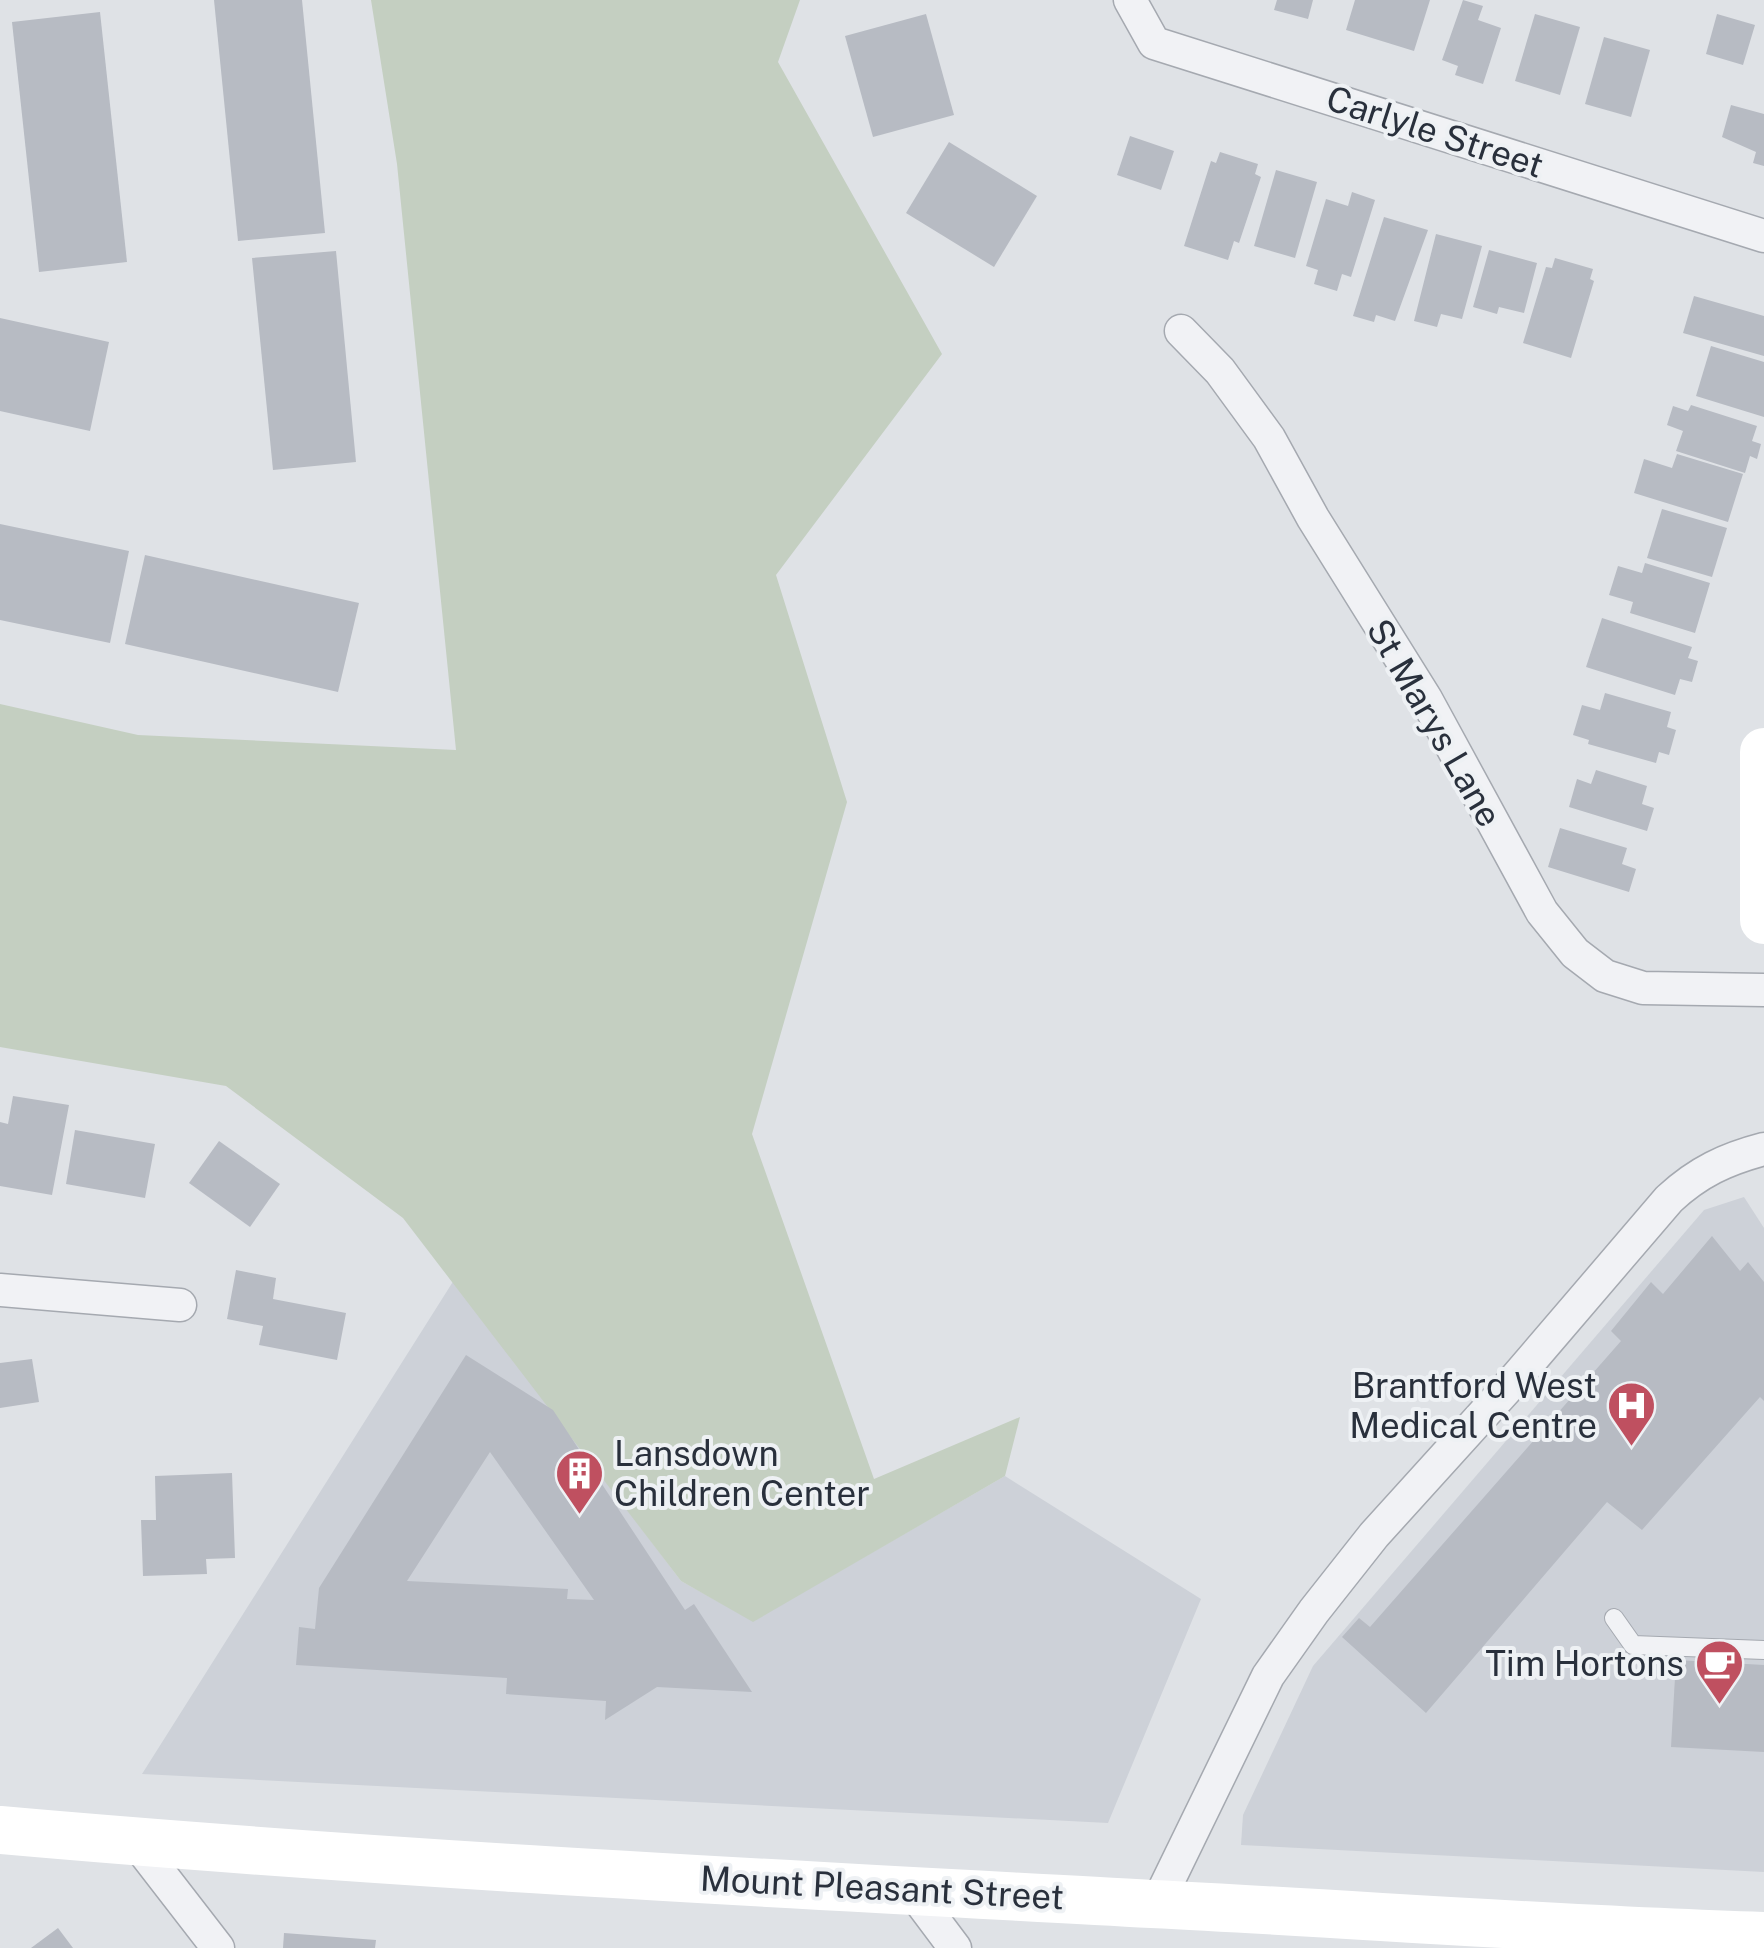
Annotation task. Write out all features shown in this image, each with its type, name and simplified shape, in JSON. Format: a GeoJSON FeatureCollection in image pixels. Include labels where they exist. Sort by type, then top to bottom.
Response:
{"type":"FeatureCollection","features":[{"type":"Feature","properties":{"kind":"main road"},"geometry":{"type":"LineString","coordinates":[[1764,752],[1764,920]]}},
{"type":"Feature","properties":{"kind":"main road","name":"Mount Pleasant Street"},"geometry":{"type":"LineString","coordinates":[[0,1830],[913,1892],[1157,1904],[1639,1940],[1764,1936]]}},
{"type":"Feature","properties":{"kind":"street","name":"Carlyle Street"},"geometry":{"type":"LineString","coordinates":[[1130,0],[1154,43],[1764,236]]}},
{"type":"Feature","properties":{"kind":"street","name":"St Marys Lane"},"geometry":{"type":"LineString","coordinates":[[1181,331],[1220,371],[1269,438],[1312,518],[1426,699],[1542,912],[1574,954],[1606,976],[1644,988],[1764,990]]}},
{"type":"Feature","properties":{"kind":"street"},"geometry":{"type":"LineString","coordinates":[[1157,1904],[1268,1676],[1374,1535],[1522,1371],[1669,1199],[1690,1179],[1726,1159],[1764,1149]]}},
{"type":"Feature","properties":{"kind":"street"},"geometry":{"type":"LineString","coordinates":[[0,1290],[180,1305]]}},
{"type":"Feature","properties":{"kind":"street"},"geometry":{"type":"LineString","coordinates":[[136,1842],[218,1948]]}},
{"type":"Feature","properties":{"kind":"street"},"geometry":{"type":"LineString","coordinates":[[913,1892],[955,1948]]}},
{"type":"Feature","properties":{"kind":"lane"},"geometry":{"type":"LineString","coordinates":[[1614,1618],[1634,1645],[1764,1650]]}},
{"type":"Feature","properties":{"kind":"shaded area"},"geometry":{"type":"Polygon","coordinates":[[[1744,1197],[1764,1228],[1764,1872],[1241,1845],[1243,1815],[1313,1666],[1704,1210],[1744,1197]]]}},
{"type":"Feature","properties":{"kind":"shaded area"},"geometry":{"type":"Polygon","coordinates":[[[454,1280],[681,1581],[753,1621],[1005,1476],[1201,1599],[1108,1823],[142,1774],[454,1280]]]}},
{"type":"Feature","properties":{"kind":"green space"},"geometry":{"type":"Polygon","coordinates":[[[371,0],[800,0],[778,62],[942,354],[776,575],[847,802],[752,1134],[874,1479],[1020,1417],[1005,1476],[753,1622],[681,1581],[403,1218],[226,1086],[0,1047],[0,704],[138,735],[456,750],[397,164],[371,0]]]}},
{"type":"Feature","properties":{"kind":"building"},"geometry":{"type":"Polygon","coordinates":[[[214,0],[302,0],[325,233],[238,241],[214,0]]]}},
{"type":"Feature","properties":{"kind":"building"},"geometry":{"type":"Polygon","coordinates":[[[1277,0],[1313,0],[1308,19],[1274,10],[1277,0]]]}},
{"type":"Feature","properties":{"kind":"building"},"geometry":{"type":"Polygon","coordinates":[[[1355,0],[1430,0],[1414,51],[1346,30],[1355,0]]]}},
{"type":"Feature","properties":{"kind":"building"},"geometry":{"type":"Polygon","coordinates":[[[1463,0],[1483,6],[1478,20],[1501,28],[1483,84],[1455,75],[1458,66],[1442,60],[1463,0]]]}},
{"type":"Feature","properties":{"kind":"building"},"geometry":{"type":"Polygon","coordinates":[[[100,12],[127,262],[39,272],[12,22],[100,12]]]}},
{"type":"Feature","properties":{"kind":"building"},"geometry":{"type":"Polygon","coordinates":[[[926,14],[954,115],[873,137],[845,36],[926,14]]]}},
{"type":"Feature","properties":{"kind":"building"},"geometry":{"type":"Polygon","coordinates":[[[1535,14],[1580,27],[1560,95],[1515,81],[1535,14]]]}},
{"type":"Feature","properties":{"kind":"building"},"geometry":{"type":"Polygon","coordinates":[[[1717,14],[1755,25],[1743,65],[1706,54],[1717,14]]]}},
{"type":"Feature","properties":{"kind":"building"},"geometry":{"type":"Polygon","coordinates":[[[1604,37],[1650,50],[1631,117],[1585,104],[1604,37]]]}},
{"type":"Feature","properties":{"kind":"building"},"geometry":{"type":"Polygon","coordinates":[[[1731,105],[1764,114],[1764,166],[1753,163],[1756,152],[1722,137],[1731,105]]]}},
{"type":"Feature","properties":{"kind":"building"},"geometry":{"type":"Polygon","coordinates":[[[1130,136],[1174,151],[1161,190],[1117,175],[1130,136]]]}},
{"type":"Feature","properties":{"kind":"building"},"geometry":{"type":"Polygon","coordinates":[[[949,142],[1037,196],[994,267],[906,213],[949,142]]]}},
{"type":"Feature","properties":{"kind":"building"},"geometry":{"type":"Polygon","coordinates":[[[1220,152],[1258,164],[1255,174],[1261,177],[1239,243],[1234,241],[1228,260],[1184,246],[1211,161],[1216,163],[1220,152]]]}},
{"type":"Feature","properties":{"kind":"building"},"geometry":{"type":"Polygon","coordinates":[[[1276,170],[1317,182],[1295,258],[1254,246],[1276,170]]]}},
{"type":"Feature","properties":{"kind":"building"},"geometry":{"type":"Polygon","coordinates":[[[1352,192],[1375,200],[1351,277],[1342,274],[1337,291],[1314,284],[1318,270],[1306,266],[1326,199],[1348,206],[1352,192]]]}},
{"type":"Feature","properties":{"kind":"building"},"geometry":{"type":"Polygon","coordinates":[[[1384,217],[1428,230],[1395,321],[1376,315],[1374,322],[1353,316],[1384,217]]]}},
{"type":"Feature","properties":{"kind":"building"},"geometry":{"type":"Polygon","coordinates":[[[1436,234],[1482,246],[1462,319],[1441,314],[1437,327],[1414,321],[1436,234]]]}},
{"type":"Feature","properties":{"kind":"building"},"geometry":{"type":"Polygon","coordinates":[[[1489,250],[1537,263],[1524,313],[1499,307],[1497,314],[1473,307],[1489,250]]]}},
{"type":"Feature","properties":{"kind":"building"},"geometry":{"type":"Polygon","coordinates":[[[336,251],[356,462],[273,470],[252,258],[336,251]]]}},
{"type":"Feature","properties":{"kind":"building"},"geometry":{"type":"Polygon","coordinates":[[[1555,258],[1593,269],[1590,279],[1594,281],[1571,358],[1523,343],[1546,267],[1552,268],[1555,258]]]}},
{"type":"Feature","properties":{"kind":"building"},"geometry":{"type":"Polygon","coordinates":[[[1694,296],[1764,316],[1764,356],[1683,333],[1694,296]]]}},
{"type":"Feature","properties":{"kind":"building"},"geometry":{"type":"Polygon","coordinates":[[[0,318],[109,342],[90,431],[0,411],[0,318]]]}},
{"type":"Feature","properties":{"kind":"building"},"geometry":{"type":"Polygon","coordinates":[[[1711,346],[1764,362],[1764,417],[1696,396],[1711,346]]]}},
{"type":"Feature","properties":{"kind":"building"},"geometry":{"type":"Polygon","coordinates":[[[1691,405],[1757,426],[1752,441],[1761,444],[1757,459],[1750,456],[1745,473],[1676,451],[1683,431],[1667,425],[1673,406],[1688,411],[1691,405]]]}},
{"type":"Feature","properties":{"kind":"building"},"geometry":{"type":"Polygon","coordinates":[[[1677,454],[1743,474],[1728,522],[1634,493],[1644,459],[1672,468],[1677,454]]]}},
{"type":"Feature","properties":{"kind":"building"},"geometry":{"type":"Polygon","coordinates":[[[1662,509],[1727,528],[1712,577],[1647,558],[1662,509]]]}},
{"type":"Feature","properties":{"kind":"building"},"geometry":{"type":"Polygon","coordinates":[[[0,524],[129,551],[110,643],[0,620],[0,524]]]}},
{"type":"Feature","properties":{"kind":"building"},"geometry":{"type":"Polygon","coordinates":[[[145,555],[359,603],[338,692],[125,644],[145,555]]]}},
{"type":"Feature","properties":{"kind":"building"},"geometry":{"type":"Polygon","coordinates":[[[1645,563],[1710,583],[1695,633],[1630,613],[1633,602],[1609,595],[1618,566],[1642,573],[1645,563]]]}},
{"type":"Feature","properties":{"kind":"building"},"geometry":{"type":"Polygon","coordinates":[[[1602,618],[1692,647],[1688,658],[1698,661],[1692,682],[1680,679],[1675,695],[1586,667],[1602,618]]]}},
{"type":"Feature","properties":{"kind":"building"},"geometry":{"type":"Polygon","coordinates":[[[1605,693],[1671,712],[1667,727],[1676,730],[1669,755],[1659,752],[1656,763],[1588,744],[1589,740],[1573,735],[1582,705],[1600,710],[1605,693]]]}},
{"type":"Feature","properties":{"kind":"building"},"geometry":{"type":"Polygon","coordinates":[[[1596,770],[1647,786],[1642,804],[1654,808],[1647,831],[1569,807],[1577,779],[1591,784],[1596,770]]]}},
{"type":"Feature","properties":{"kind":"building"},"geometry":{"type":"Polygon","coordinates":[[[1560,828],[1627,848],[1622,864],[1636,869],[1629,892],[1548,867],[1560,828]]]}},
{"type":"Feature","properties":{"kind":"building"},"geometry":{"type":"Polygon","coordinates":[[[13,1096],[69,1105],[52,1195],[0,1186],[0,1122],[8,1124],[13,1096]]]}},
{"type":"Feature","properties":{"kind":"building"},"geometry":{"type":"Polygon","coordinates":[[[75,1130],[155,1144],[145,1198],[66,1184],[75,1130]]]}},
{"type":"Feature","properties":{"kind":"building"},"geometry":{"type":"Polygon","coordinates":[[[219,1141],[280,1184],[250,1227],[189,1183],[219,1141]]]}},
{"type":"Feature","properties":{"kind":"building"},"geometry":{"type":"Polygon","coordinates":[[[1712,1236],[1740,1271],[1748,1262],[1764,1282],[1764,1401],[1760,1397],[1642,1530],[1607,1502],[1426,1713],[1342,1637],[1359,1618],[1370,1627],[1621,1341],[1611,1331],[1651,1282],[1663,1294],[1712,1236]]]}},
{"type":"Feature","properties":{"kind":"building"},"geometry":{"type":"Polygon","coordinates":[[[236,1270],[276,1278],[273,1299],[346,1313],[337,1360],[259,1345],[263,1326],[227,1319],[236,1270]]]}},
{"type":"Feature","properties":{"kind":"building","name":"Lansdown Children Center"},"geometry":{"type":"Polygon","coordinates":[[[466,1355],[553,1410],[685,1610],[694,1604],[752,1692],[657,1687],[605,1720],[606,1701],[506,1694],[507,1678],[296,1665],[299,1627],[315,1629],[319,1588],[466,1355]],[[490,1452],[407,1581],[568,1589],[567,1599],[594,1600],[490,1452]]]}},
{"type":"Feature","properties":{"kind":"building"},"geometry":{"type":"Polygon","coordinates":[[[32,1359],[39,1402],[0,1408],[0,1363],[32,1359]]]}},
{"type":"Feature","properties":{"kind":"building"},"geometry":{"type":"Polygon","coordinates":[[[232,1473],[235,1558],[206,1559],[207,1574],[143,1576],[141,1520],[156,1520],[155,1476],[232,1473]]]}},
{"type":"Feature","properties":{"kind":"building","name":"Tim Hortons"},"geometry":{"type":"Polygon","coordinates":[[[1676,1660],[1764,1665],[1764,1752],[1671,1747],[1676,1660]]]}},
{"type":"Feature","properties":{"kind":"building"},"geometry":{"type":"Polygon","coordinates":[[[58,1928],[73,1948],[31,1948],[58,1928]]]}},
{"type":"Feature","properties":{"kind":"building"},"geometry":{"type":"Polygon","coordinates":[[[284,1933],[376,1940],[375,1948],[283,1948],[284,1933]]]}},
{"type":"Feature","properties":{"kind":"place","name":"Brantford West Medical Centre"},"geometry":{"type":"Point","coordinates":[1632,1448]}},
{"type":"Feature","properties":{"kind":"place","name":"Lansdown Children Center"},"geometry":{"type":"Point","coordinates":[579,1516]}},
{"type":"Feature","properties":{"kind":"place","name":"Tim Hortons"},"geometry":{"type":"Point","coordinates":[1719,1706]}}]}
